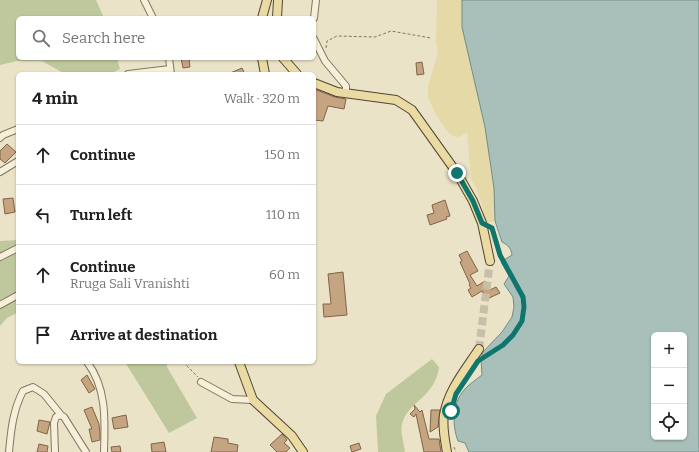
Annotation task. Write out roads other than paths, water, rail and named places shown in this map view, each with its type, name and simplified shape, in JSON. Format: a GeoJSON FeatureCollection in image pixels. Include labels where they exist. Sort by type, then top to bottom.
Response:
{"type":"FeatureCollection","features":[{"type":"Feature","properties":{"kind":"main road"},"geometry":{"type":"LineString","coordinates":[[263,16],[267,0]]}},
{"type":"Feature","properties":{"kind":"main road"},"geometry":{"type":"LineString","coordinates":[[277,16],[278,0]]}},
{"type":"Feature","properties":{"kind":"main road"},"geometry":{"type":"LineString","coordinates":[[262,60],[265,72]]}},
{"type":"Feature","properties":{"kind":"main road"},"geometry":{"type":"LineString","coordinates":[[285,60],[295,72]]}},
{"type":"Feature","properties":{"kind":"main road"},"geometry":{"type":"LineString","coordinates":[[316,84],[346,93],[396,100],[412,110],[457,173],[473,201],[482,223],[490,261]]}},
{"type":"Feature","properties":{"kind":"main road"},"geometry":{"type":"LineString","coordinates":[[450,449],[444,416],[447,403],[456,384],[479,349]]}},
{"type":"Feature","properties":{"kind":"main road"},"geometry":{"type":"LineString","coordinates":[[240,364],[253,400],[292,436],[303,452]]}},
{"type":"Feature","properties":{"kind":"street"},"geometry":{"type":"LineString","coordinates":[[144,0],[152,16]]}},
{"type":"Feature","properties":{"kind":"street"},"geometry":{"type":"LineString","coordinates":[[314,16],[316,0]]}},
{"type":"Feature","properties":{"kind":"street"},"geometry":{"type":"LineString","coordinates":[[316,43],[325,61],[346,86],[346,93]]}},
{"type":"Feature","properties":{"kind":"street"},"geometry":{"type":"LineString","coordinates":[[156,72],[170,71],[169,60]]}},
{"type":"Feature","properties":{"kind":"street"},"geometry":{"type":"LineString","coordinates":[[0,138],[3,135],[16,130]]}},
{"type":"Feature","properties":{"kind":"street"},"geometry":{"type":"LineString","coordinates":[[0,172],[16,162]]}},
{"type":"Feature","properties":{"kind":"street"},"geometry":{"type":"LineString","coordinates":[[0,257],[16,249]]}},
{"type":"Feature","properties":{"kind":"street"},"geometry":{"type":"LineString","coordinates":[[0,305],[16,296]]}},
{"type":"Feature","properties":{"kind":"street"},"geometry":{"type":"LineString","coordinates":[[90,364],[94,370],[100,385],[105,420],[104,452]]}},
{"type":"Feature","properties":{"kind":"street"},"geometry":{"type":"LineString","coordinates":[[203,383],[232,399],[253,400]]}},
{"type":"Feature","properties":{"kind":"street"},"geometry":{"type":"LineString","coordinates":[[9,452],[11,424],[17,402],[23,391],[33,387],[44,394],[64,417],[86,452]]}},
{"type":"Feature","properties":{"kind":"street"},"geometry":{"type":"LineString","coordinates":[[55,452],[54,423],[56,417],[61,415]]}},
{"type":"Feature","properties":{"kind":"water"},"geometry":{"type":"Polygon","coordinates":[[[462,0],[699,0],[699,452],[469,452],[465,443],[458,441],[454,422],[457,402],[466,388],[482,375],[481,359],[483,352],[502,332],[512,317],[514,307],[513,297],[504,284],[509,276],[501,262],[512,255],[509,247],[502,242],[495,221],[494,188],[485,127],[462,27],[462,0]]]}},
{"type":"Feature","properties":{"kind":"tunnel"},"geometry":{"type":"LineString","coordinates":[[479,349],[490,261]]}}]}
